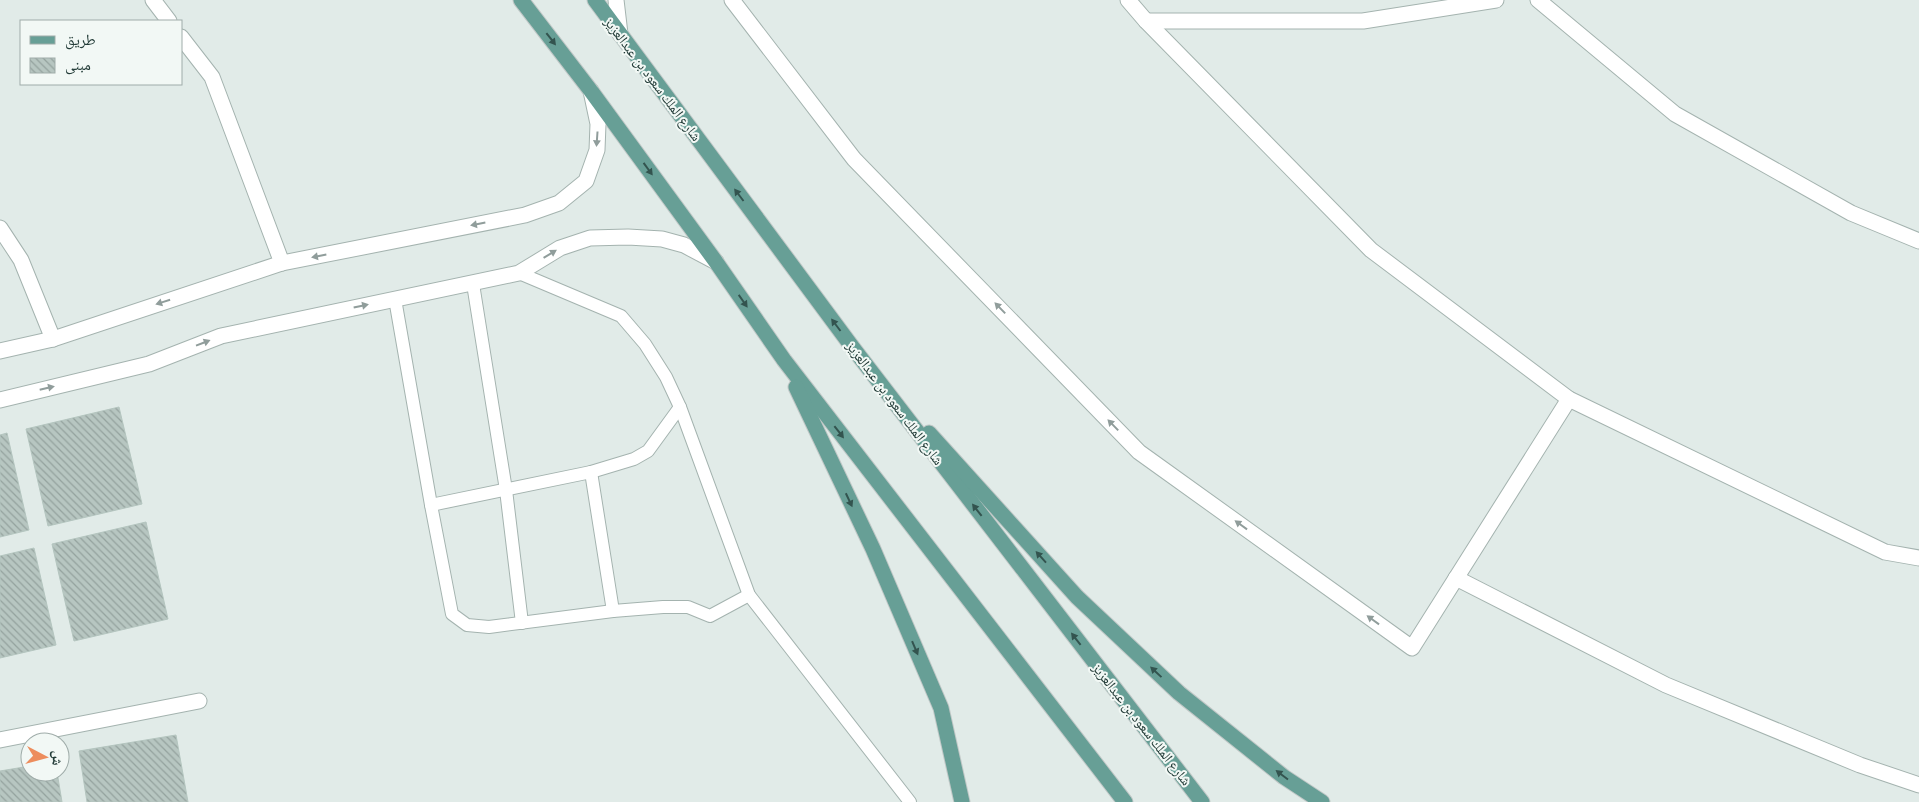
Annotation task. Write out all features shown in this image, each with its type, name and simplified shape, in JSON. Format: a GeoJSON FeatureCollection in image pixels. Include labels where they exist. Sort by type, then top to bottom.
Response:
{"type":"FeatureCollection","features":[{"type":"Feature","properties":{"kind":"main road"},"geometry":{"type":"LineString","coordinates":[[521,0],[591,91],[716,262],[784,360],[1125,802]]}},
{"type":"Feature","properties":{"kind":"main road","name":"شارع الملك سعود بن عبدالعزيز"},"geometry":{"type":"LineString","coordinates":[[595,0],[853,348],[1202,802]]}},
{"type":"Feature","properties":{"kind":"main road"},"geometry":{"type":"LineString","coordinates":[[853,348],[1077,597],[1179,692],[1284,777],[1322,802]]}},
{"type":"Feature","properties":{"kind":"main road"},"geometry":{"type":"LineString","coordinates":[[784,360],[873,549],[941,708],[962,802]]}},
{"type":"Feature","properties":{"kind":"street"},"geometry":{"type":"LineString","coordinates":[[153,0],[168,20]]}},
{"type":"Feature","properties":{"kind":"street"},"geometry":{"type":"LineString","coordinates":[[616,0],[620,34]]}},
{"type":"Feature","properties":{"kind":"street"},"geometry":{"type":"LineString","coordinates":[[732,0],[854,159],[1139,452],[1412,648],[1569,399]]}},
{"type":"Feature","properties":{"kind":"street"},"geometry":{"type":"LineString","coordinates":[[1128,0],[1146,21],[1371,250],[1569,399],[1885,552],[1919,558]]}},
{"type":"Feature","properties":{"kind":"street"},"geometry":{"type":"LineString","coordinates":[[1146,21],[1363,21],[1496,0]]}},
{"type":"Feature","properties":{"kind":"street"},"geometry":{"type":"LineString","coordinates":[[1538,0],[1675,114],[1851,213],[1919,241]]}},
{"type":"Feature","properties":{"kind":"street"},"geometry":{"type":"LineString","coordinates":[[182,38],[212,77],[282,263]]}},
{"type":"Feature","properties":{"kind":"street"},"geometry":{"type":"LineString","coordinates":[[0,351],[53,339],[282,263],[525,215],[559,203],[586,181],[596,150],[598,124],[591,91]]}},
{"type":"Feature","properties":{"kind":"street"},"geometry":{"type":"LineString","coordinates":[[0,228],[21,260],[53,339]]}},
{"type":"Feature","properties":{"kind":"street"},"geometry":{"type":"LineString","coordinates":[[0,400],[149,364],[221,336],[519,273],[560,248],[590,238],[628,237],[662,239],[684,245],[716,262]]}},
{"type":"Feature","properties":{"kind":"street"},"geometry":{"type":"LineString","coordinates":[[1456,578],[1666,685],[1860,766],[1919,785]]}},
{"type":"Feature","properties":{"kind":"street"},"geometry":{"type":"LineString","coordinates":[[0,740],[199,702]]}},
{"type":"Feature","properties":{"kind":"lane"},"geometry":{"type":"LineString","coordinates":[[519,273],[621,316],[645,344],[666,377],[680,407],[749,595],[910,802]]}},
{"type":"Feature","properties":{"kind":"lane"},"geometry":{"type":"LineString","coordinates":[[473,284],[506,490],[522,623]]}},
{"type":"Feature","properties":{"kind":"lane"},"geometry":{"type":"LineString","coordinates":[[395,299],[452,614],[466,625],[489,627],[613,611],[688,607],[710,616],[749,595]]}},
{"type":"Feature","properties":{"kind":"lane"},"geometry":{"type":"LineString","coordinates":[[431,505],[591,472],[634,460],[648,452],[680,407]]}},
{"type":"Feature","properties":{"kind":"lane"},"geometry":{"type":"LineString","coordinates":[[591,472],[613,611]]}},
{"type":"Feature","properties":{"kind":"building"},"geometry":{"type":"Polygon","coordinates":[[[119,407],[142,504],[48,526],[26,429],[119,407]]]}},
{"type":"Feature","properties":{"kind":"building"},"geometry":{"type":"Polygon","coordinates":[[[7,433],[29,530],[0,537],[0,435],[7,433]]]}},
{"type":"Feature","properties":{"kind":"building"},"geometry":{"type":"Polygon","coordinates":[[[146,522],[168,619],[74,641],[52,544],[146,522]]]}},
{"type":"Feature","properties":{"kind":"building"},"geometry":{"type":"Polygon","coordinates":[[[34,548],[56,645],[0,658],[0,556],[34,548]]]}},
{"type":"Feature","properties":{"kind":"building"},"geometry":{"type":"Polygon","coordinates":[[[176,735],[188,802],[87,802],[79,751],[176,735]]]}},
{"type":"Feature","properties":{"kind":"building"},"geometry":{"type":"Polygon","coordinates":[[[20,768],[20,782],[59,782],[62,802],[0,802],[0,771],[20,768]]]}}]}
